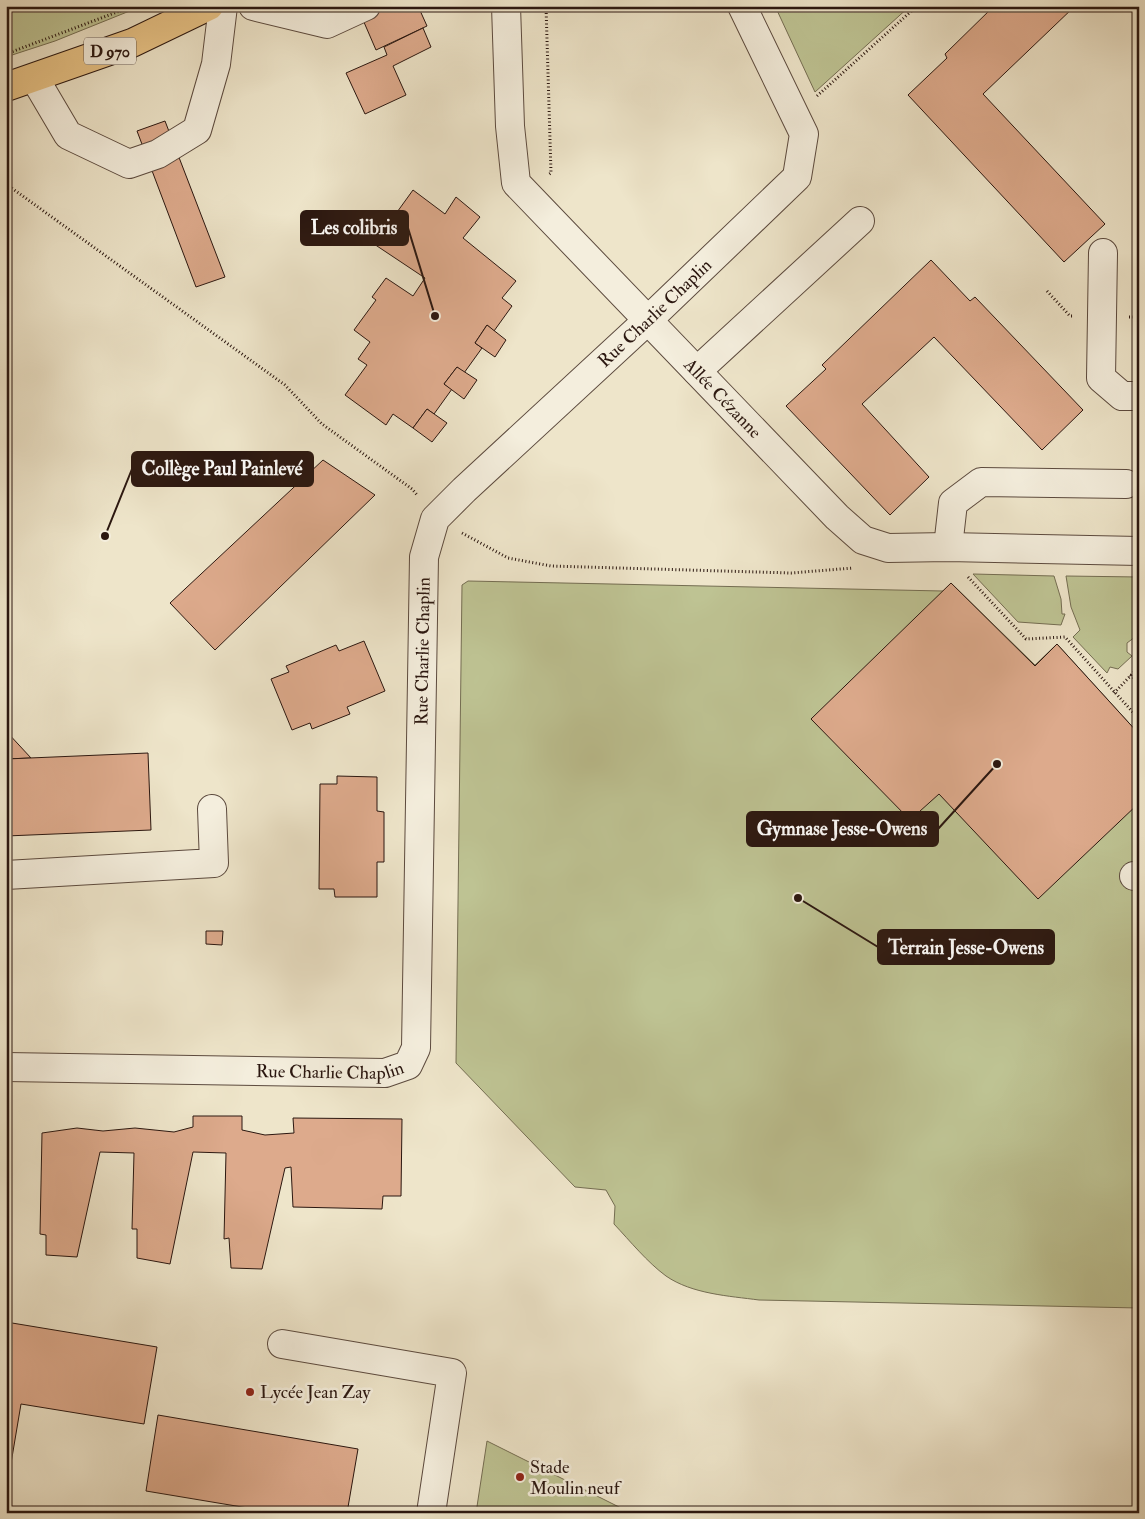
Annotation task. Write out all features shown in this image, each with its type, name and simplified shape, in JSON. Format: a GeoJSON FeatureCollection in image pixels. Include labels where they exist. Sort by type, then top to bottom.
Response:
{"type":"FeatureCollection","features":[{"type":"Feature","properties":{"kind":"main road","name":"D 970"},"geometry":{"type":"LineString","coordinates":[[6,87],[35,79],[132,43],[209,6]]}},
{"type":"Feature","properties":{"kind":"street"},"geometry":{"type":"LineString","coordinates":[[35,79],[68,135],[129,164],[158,154],[197,130],[216,64],[223,6]]}},
{"type":"Feature","properties":{"kind":"street"},"geometry":{"type":"LineString","coordinates":[[253,6],[327,24],[366,6]]}},
{"type":"Feature","properties":{"kind":"street","name":"Allée Cézanne"},"geometry":{"type":"LineString","coordinates":[[506,6],[511,136],[516,183],[837,516],[863,540],[888,548],[948,547],[1139,551]]}},
{"type":"Feature","properties":{"kind":"street","name":"Rue Charlie Chaplin"},"geometry":{"type":"LineString","coordinates":[[6,1067],[385,1073],[408,1066],[416,1048],[424,557],[435,519],[648,320],[797,177],[804,134],[742,6]]}},
{"type":"Feature","properties":{"kind":"street"},"geometry":{"type":"LineString","coordinates":[[697,371],[860,221]]}},
{"type":"Feature","properties":{"kind":"street"},"geometry":{"type":"LineString","coordinates":[[1103,253],[1101,378],[1122,396],[1139,396]]}},
{"type":"Feature","properties":{"kind":"street"},"geometry":{"type":"LineString","coordinates":[[948,547],[953,503],[981,482],[1126,484]]}},
{"type":"Feature","properties":{"kind":"street"},"geometry":{"type":"LineString","coordinates":[[6,875],[214,863],[212,808]]}},
{"type":"Feature","properties":{"kind":"street"},"geometry":{"type":"LineString","coordinates":[[282,1344],[452,1373],[431,1513]]}},
{"type":"Feature","properties":{"kind":"path"},"geometry":{"type":"LineString","coordinates":[[116,6],[122,12]]}},
{"type":"Feature","properties":{"kind":"path"},"geometry":{"type":"LineString","coordinates":[[6,54],[122,12],[133,6]]}},
{"type":"Feature","properties":{"kind":"path"},"geometry":{"type":"LineString","coordinates":[[526,194],[551,172],[546,6]]}},
{"type":"Feature","properties":{"kind":"path"},"geometry":{"type":"LineString","coordinates":[[795,117],[917,6]]}},
{"type":"Feature","properties":{"kind":"path"},"geometry":{"type":"LineString","coordinates":[[6,184],[284,385],[322,424],[412,488],[435,519],[508,558],[551,566],[791,573],[832,568],[862,568]]}},
{"type":"Feature","properties":{"kind":"path"},"geometry":{"type":"LineString","coordinates":[[948,547],[961,569],[1026,639],[1065,637],[1139,719]]}},
{"type":"Feature","properties":{"kind":"path"},"geometry":{"type":"LineString","coordinates":[[1114,693],[1139,667]]}},
{"type":"Feature","properties":{"kind":"path"},"geometry":{"type":"LineString","coordinates":[[1130,675],[1139,682]]}},
{"type":"Feature","properties":{"kind":"green space"},"geometry":{"type":"Polygon","coordinates":[[[6,6],[142,6],[55,41],[6,57],[6,6]]]}},
{"type":"Feature","properties":{"kind":"green space"},"geometry":{"type":"Polygon","coordinates":[[[775,6],[910,6],[815,92],[775,6]]]}},
{"type":"Feature","properties":{"kind":"green space"},"geometry":{"type":"Polygon","coordinates":[[[973,574],[1054,576],[1061,599],[1062,614],[1065,614],[1061,625],[1018,622],[973,574]]]}},
{"type":"Feature","properties":{"kind":"green space"},"geometry":{"type":"Polygon","coordinates":[[[1066,576],[1139,577],[1139,634],[1127,643],[1127,652],[1132,656],[1118,669],[1110,667],[1107,673],[1073,637],[1080,630],[1071,607],[1066,576]]]}},
{"type":"Feature","properties":{"kind":"green space"},"geometry":{"type":"Polygon","coordinates":[[[468,581],[943,591],[951,583],[1035,665],[1057,644],[1139,734],[1139,1308],[759,1300],[711,1293],[687,1287],[659,1270],[614,1224],[615,1206],[606,1190],[575,1187],[456,1063],[462,585],[468,581]]]}},
{"type":"Feature","properties":{"kind":"green space","name":"Stade Moulin neuf"},"geometry":{"type":"Polygon","coordinates":[[[487,1441],[631,1513],[476,1513],[487,1441]]]}},
{"type":"Feature","properties":{"kind":"building"},"geometry":{"type":"Polygon","coordinates":[[[357,6],[418,6],[427,26],[376,50],[357,6]]]}},
{"type":"Feature","properties":{"kind":"building"},"geometry":{"type":"Polygon","coordinates":[[[994,6],[1075,6],[983,94],[1105,224],[1064,262],[908,95],[947,58],[945,54],[994,6]]]}},
{"type":"Feature","properties":{"kind":"building"},"geometry":{"type":"Polygon","coordinates":[[[423,28],[431,47],[393,66],[406,95],[365,114],[346,73],[387,55],[384,47],[423,28]]]}},
{"type":"Feature","properties":{"kind":"building"},"geometry":{"type":"Polygon","coordinates":[[[165,121],[225,277],[196,287],[137,131],[165,121]]]}},
{"type":"Feature","properties":{"kind":"building"},"geometry":{"type":"Polygon","coordinates":[[[413,190],[445,214],[456,197],[480,217],[463,238],[516,281],[502,298],[512,306],[494,331],[487,325],[475,343],[482,348],[464,373],[457,367],[444,384],[452,389],[434,414],[427,409],[413,428],[393,414],[386,425],[345,395],[367,365],[358,359],[370,342],[354,330],[376,300],[372,297],[386,278],[413,296],[425,278],[374,244],[413,190]]]}},
{"type":"Feature","properties":{"kind":"building"},"geometry":{"type":"Polygon","coordinates":[[[931,260],[970,301],[975,297],[1083,410],[1042,450],[934,337],[862,404],[929,477],[890,515],[786,406],[826,369],[822,365],[931,260]]]}},
{"type":"Feature","properties":{"kind":"building"},"geometry":{"type":"Polygon","coordinates":[[[487,325],[506,340],[495,357],[475,343],[487,325]]]}},
{"type":"Feature","properties":{"kind":"building"},"geometry":{"type":"Polygon","coordinates":[[[457,367],[477,380],[464,399],[444,384],[457,367]]]}},
{"type":"Feature","properties":{"kind":"building"},"geometry":{"type":"Polygon","coordinates":[[[427,409],[447,423],[432,442],[413,428],[427,409]]]}},
{"type":"Feature","properties":{"kind":"building"},"geometry":{"type":"Polygon","coordinates":[[[323,460],[375,495],[215,650],[170,603],[323,460]]]}},
{"type":"Feature","properties":{"kind":"building"},"geometry":{"type":"Polygon","coordinates":[[[951,583],[1035,666],[1057,644],[1139,734],[1139,803],[1038,899],[939,794],[910,820],[811,719],[951,583]]]}},
{"type":"Feature","properties":{"kind":"building"},"geometry":{"type":"Polygon","coordinates":[[[364,641],[385,691],[347,707],[350,714],[312,729],[310,723],[292,730],[271,679],[289,672],[286,666],[336,645],[339,651],[364,641]]]}},
{"type":"Feature","properties":{"kind":"building"},"geometry":{"type":"Polygon","coordinates":[[[6,731],[31,758],[6,759],[6,731]]]}},
{"type":"Feature","properties":{"kind":"building"},"geometry":{"type":"Polygon","coordinates":[[[148,753],[151,830],[6,836],[6,759],[148,753]]]}},
{"type":"Feature","properties":{"kind":"building"},"geometry":{"type":"Polygon","coordinates":[[[337,776],[377,777],[377,811],[384,812],[384,862],[377,862],[377,897],[335,897],[334,889],[319,889],[320,784],[337,784],[337,776]]]}},
{"type":"Feature","properties":{"kind":"building"},"geometry":{"type":"Polygon","coordinates":[[[206,931],[223,931],[222,945],[206,944],[206,931]]]}},
{"type":"Feature","properties":{"kind":"building"},"geometry":{"type":"Polygon","coordinates":[[[193,1116],[242,1116],[242,1130],[265,1135],[294,1133],[293,1118],[402,1119],[401,1196],[383,1196],[382,1209],[293,1207],[291,1167],[285,1168],[262,1269],[231,1268],[229,1238],[224,1239],[226,1153],[193,1152],[170,1264],[137,1258],[137,1229],[132,1229],[134,1153],[100,1152],[77,1257],[46,1255],[46,1235],[40,1234],[42,1133],[77,1128],[103,1131],[135,1128],[174,1132],[193,1127],[193,1116]]]}},
{"type":"Feature","properties":{"kind":"building"},"geometry":{"type":"Polygon","coordinates":[[[6,1322],[157,1347],[144,1424],[21,1404],[6,1493],[6,1322]]]}},
{"type":"Feature","properties":{"kind":"building"},"geometry":{"type":"Polygon","coordinates":[[[158,1415],[358,1449],[347,1513],[278,1513],[146,1491],[158,1415]]]}},
{"type":"Feature","properties":{"kind":"place","name":"Les colibris"},"geometry":{"type":"Point","coordinates":[435,316]}},
{"type":"Feature","properties":{"kind":"place","name":"Collège Paul Painlevé"},"geometry":{"type":"Point","coordinates":[105,536]}},
{"type":"Feature","properties":{"kind":"place","name":"Gymnase Jesse-Owens"},"geometry":{"type":"Point","coordinates":[997,764]}},
{"type":"Feature","properties":{"kind":"place","name":"Terrain Jesse-Owens"},"geometry":{"type":"Point","coordinates":[798,898]}},
{"type":"Feature","properties":{"kind":"place","name":"Lycée Jean Zay"},"geometry":{"type":"Point","coordinates":[250,1392]}},
{"type":"Feature","properties":{"kind":"place","name":"Stade Moulin neuf"},"geometry":{"type":"Point","coordinates":[520,1477]}}]}
